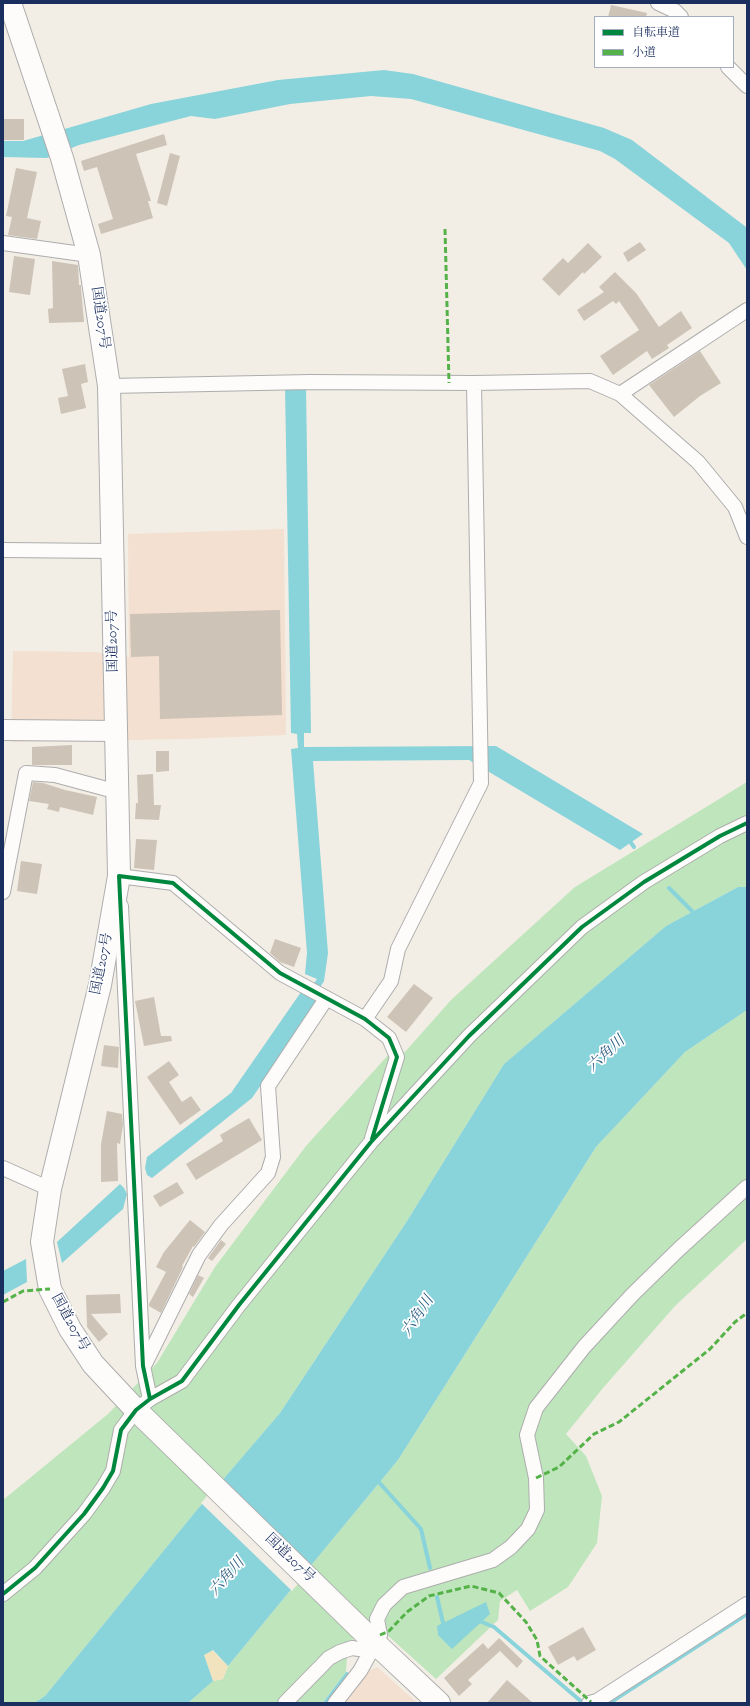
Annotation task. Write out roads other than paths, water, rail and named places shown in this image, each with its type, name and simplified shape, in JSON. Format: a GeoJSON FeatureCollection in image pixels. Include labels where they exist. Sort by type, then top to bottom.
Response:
{"type":"FeatureCollection","features":[{"type":"Feature","properties":{"kind":"highway","name":"国道207号"},"geometry":{"type":"LineString","coordinates":[[10,3],[62,158],[90,255],[109,386],[119,876],[100,985],[50,1189],[42,1242],[50,1289],[70,1329],[93,1364],[145,1410],[375,1643],[439,1703]]}},
{"type":"Feature","properties":{"kind":"street"},"geometry":{"type":"LineString","coordinates":[[658,3],[675,11],[680,16]]}},
{"type":"Feature","properties":{"kind":"street"},"geometry":{"type":"LineString","coordinates":[[729,68],[747,86]]}},
{"type":"Feature","properties":{"kind":"street"},"geometry":{"type":"LineString","coordinates":[[3,243],[90,255]]}},
{"type":"Feature","properties":{"kind":"street"},"geometry":{"type":"LineString","coordinates":[[620,394],[747,310]]}},
{"type":"Feature","properties":{"kind":"street"},"geometry":{"type":"LineString","coordinates":[[109,386],[310,382],[474,383],[590,381],[620,394],[698,462],[735,508],[747,537]]}},
{"type":"Feature","properties":{"kind":"street"},"geometry":{"type":"LineString","coordinates":[[365,1019],[391,981],[398,949],[481,783],[474,383]]}},
{"type":"Feature","properties":{"kind":"street"},"geometry":{"type":"LineString","coordinates":[[3,550],[113,551]]}},
{"type":"Feature","properties":{"kind":"street"},"geometry":{"type":"LineString","coordinates":[[3,730],[116,731]]}},
{"type":"Feature","properties":{"kind":"street"},"geometry":{"type":"LineString","coordinates":[[3,892],[26,773],[54,775],[118,792]]}},
{"type":"Feature","properties":{"kind":"street"},"geometry":{"type":"LineString","coordinates":[[3,1594],[35,1568],[84,1514],[103,1488],[113,1471],[121,1430],[182,1381],[239,1305],[371,1142],[469,1036],[582,927],[644,882],[720,836],[747,823]]}},
{"type":"Feature","properties":{"kind":"street"},"geometry":{"type":"LineString","coordinates":[[145,1410],[119,876],[174,883],[280,973],[365,1019],[389,1038],[397,1057],[371,1142]]}},
{"type":"Feature","properties":{"kind":"street"},"geometry":{"type":"LineString","coordinates":[[144,1366],[199,1254],[221,1225],[268,1173],[273,1157],[268,1086],[317,994]]}},
{"type":"Feature","properties":{"kind":"street"},"geometry":{"type":"LineString","coordinates":[[3,1168],[50,1189]]}},
{"type":"Feature","properties":{"kind":"street"},"geometry":{"type":"LineString","coordinates":[[335,1703],[360,1670],[380,1636],[377,1619],[384,1605],[403,1588],[493,1560],[511,1547],[528,1529],[537,1510],[536,1478],[527,1435],[536,1408],[584,1347],[632,1295],[678,1250],[747,1187]]}},
{"type":"Feature","properties":{"kind":"street"},"geometry":{"type":"LineString","coordinates":[[594,1702],[747,1604]]}},
{"type":"Feature","properties":{"kind":"street"},"geometry":{"type":"LineString","coordinates":[[285,1703],[329,1658],[352,1648],[366,1650],[375,1643]]}},
{"type":"Feature","properties":{"kind":"water"},"geometry":{"type":"Polygon","coordinates":[[[384,70],[413,74],[604,128],[632,140],[746,227],[747,270],[729,243],[615,159],[600,151],[411,99],[371,96],[290,104],[215,119],[191,116],[79,145],[47,158],[3,157],[3,141],[23,141],[151,104],[278,80],[384,70]]]}},
{"type":"Feature","properties":{"kind":"water"},"geometry":{"type":"Polygon","coordinates":[[[285,386],[306,386],[311,733],[304,733],[304,747],[496,746],[643,834],[620,850],[469,760],[313,761],[328,953],[324,981],[313,999],[318,1002],[252,1098],[152,1178],[147,1175],[145,1168],[147,1157],[231,1093],[301,992],[306,995],[317,979],[305,974],[307,953],[291,749],[298,748],[297,734],[291,733],[285,386]]]}},
{"type":"Feature","properties":{"kind":"water","name":"六角川"},"geometry":{"type":"Polygon","coordinates":[[[738,887],[747,887],[747,1010],[685,1052],[596,1147],[398,1460],[228,1666],[213,1650],[204,1655],[213,1681],[188,1703],[34,1703],[45,1696],[196,1511],[280,1413],[407,1221],[504,1064],[666,926],[738,887]]]}},
{"type":"Feature","properties":{"kind":"water"},"geometry":{"type":"Polygon","coordinates":[[[120,1184],[127,1194],[123,1209],[62,1263],[57,1242],[120,1184]]]}},
{"type":"Feature","properties":{"kind":"water"},"geometry":{"type":"Polygon","coordinates":[[[26,1259],[27,1282],[3,1295],[3,1271],[26,1259]]]}},
{"type":"Feature","properties":{"kind":"water"},"geometry":{"type":"Polygon","coordinates":[[[486,1602],[490,1614],[452,1649],[438,1635],[437,1626],[486,1602]]]}},
{"type":"Feature","properties":{"kind":"waterway"},"geometry":{"type":"LineString","coordinates":[[629,840],[634,847]]}},
{"type":"Feature","properties":{"kind":"waterway"},"geometry":{"type":"LineString","coordinates":[[669,888],[696,915]]}},
{"type":"Feature","properties":{"kind":"waterway"},"geometry":{"type":"LineString","coordinates":[[376,1479],[421,1529],[430,1568]]}},
{"type":"Feature","properties":{"kind":"waterway"},"geometry":{"type":"LineString","coordinates":[[437,1597],[444,1627]]}},
{"type":"Feature","properties":{"kind":"waterway"},"geometry":{"type":"LineString","coordinates":[[611,1702],[747,1614]]}},
{"type":"Feature","properties":{"kind":"waterway"},"geometry":{"type":"LineString","coordinates":[[477,1620],[494,1627],[583,1703]]}},
{"type":"Feature","properties":{"kind":"waterway"},"geometry":{"type":"LineString","coordinates":[[325,1703],[347,1674]]}}]}
